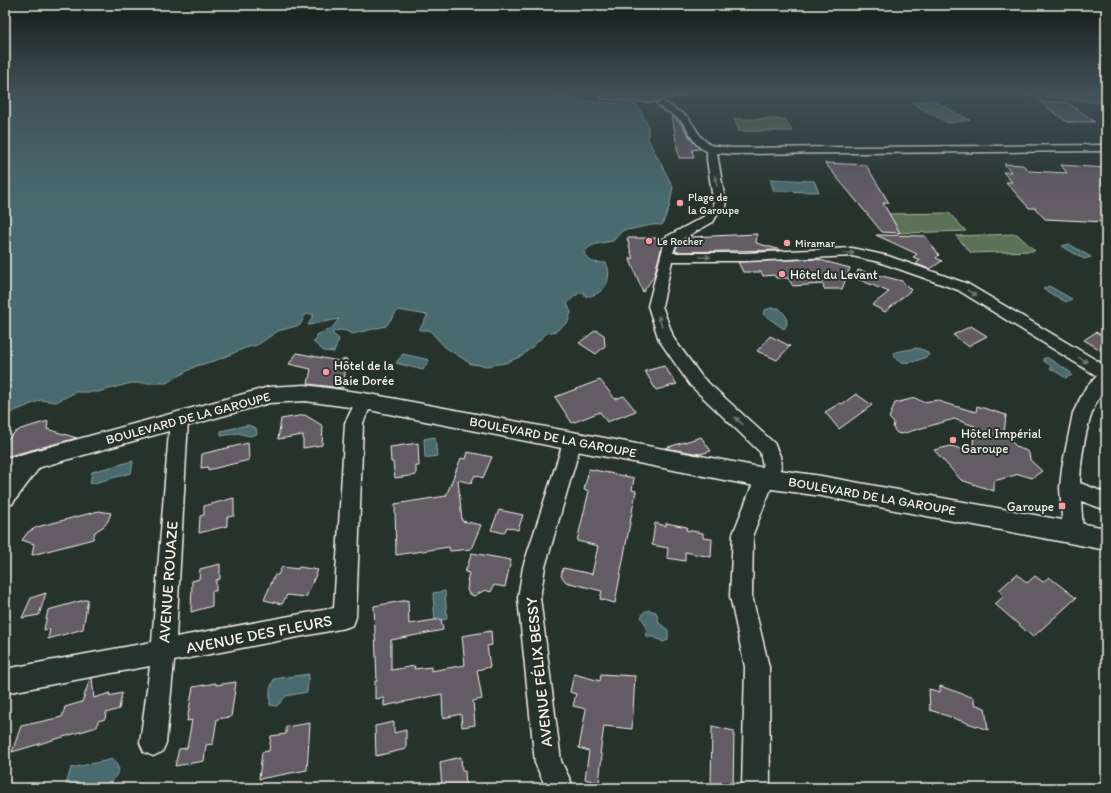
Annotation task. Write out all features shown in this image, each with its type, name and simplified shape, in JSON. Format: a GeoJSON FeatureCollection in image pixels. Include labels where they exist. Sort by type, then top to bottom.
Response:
{"type":"FeatureCollection","features":[{"type":"Feature","properties":{"kind":"street"},"geometry":{"type":"LineString","coordinates":[[689,126],[697,139],[718,149],[741,151],[1106,148]]}},
{"type":"Feature","properties":{"kind":"street"},"geometry":{"type":"LineString","coordinates":[[718,149],[1106,144]]}},
{"type":"Feature","properties":{"kind":"street"},"geometry":{"type":"LineString","coordinates":[[718,149],[712,160],[720,207],[715,210],[710,219],[673,238],[668,247],[655,306],[666,340],[696,381],[768,448],[771,456],[772,467],[765,478],[743,534],[741,596],[757,668],[756,788]]}},
{"type":"Feature","properties":{"kind":"street"},"geometry":{"type":"LineString","coordinates":[[666,257],[745,257],[852,252],[883,259],[963,287],[1106,376],[1091,393],[1082,413],[1070,488],[1073,532]]}},
{"type":"Feature","properties":{"kind":"street","name":"BOULEVARD DE LA GAROUPE"},"geometry":{"type":"LineString","coordinates":[[5,468],[268,394],[305,393],[364,401],[765,478],[821,486],[1106,539]]}},
{"type":"Feature","properties":{"kind":"street","name":"AVENUE DES FLEURS"},"geometry":{"type":"LineString","coordinates":[[5,681],[345,617],[354,423],[364,401]]}},
{"type":"Feature","properties":{"kind":"street","name":"AVENUE ROUAZE"},"geometry":{"type":"LineString","coordinates":[[153,743],[163,652],[178,420]]}},
{"type":"Feature","properties":{"kind":"street","name":"AVENUE FÉLIX BESSY"},"geometry":{"type":"LineString","coordinates":[[560,788],[548,763],[529,598],[534,567],[573,440]]}},
{"type":"Feature","properties":{"kind":"street"},"geometry":{"type":"LineString","coordinates":[[5,498],[35,459]]}},
{"type":"Feature","properties":{"kind":"street"},"geometry":{"type":"LineString","coordinates":[[1070,488],[1106,502]]}},
{"type":"Feature","properties":{"kind":"green space"},"geometry":{"type":"Polygon","coordinates":[[[737,126],[789,126],[792,131],[739,131],[737,126]]]}},
{"type":"Feature","properties":{"kind":"green space"},"geometry":{"type":"Polygon","coordinates":[[[949,213],[966,231],[901,233],[886,214],[949,213]]]}},
{"type":"Feature","properties":{"kind":"green space"},"geometry":{"type":"Polygon","coordinates":[[[1017,234],[1035,251],[971,253],[956,236],[1017,234]]]}},
{"type":"Feature","properties":{"kind":"water"},"geometry":{"type":"Polygon","coordinates":[[[5,126],[648,126],[648,139],[673,187],[669,208],[662,225],[652,225],[623,230],[613,241],[596,244],[586,250],[584,254],[592,262],[606,263],[609,275],[608,281],[602,290],[591,296],[585,296],[585,293],[580,293],[575,296],[567,304],[571,312],[568,322],[556,331],[547,333],[522,356],[505,363],[487,366],[471,364],[445,347],[429,330],[419,330],[428,315],[398,310],[386,326],[352,334],[342,330],[335,331],[332,333],[339,339],[334,352],[324,351],[313,342],[316,340],[317,335],[332,328],[339,319],[308,325],[314,314],[306,314],[300,325],[278,331],[257,345],[196,366],[166,383],[131,383],[98,392],[76,392],[56,402],[41,400],[5,415],[5,126]]]}},
{"type":"Feature","properties":{"kind":"water"},"geometry":{"type":"Polygon","coordinates":[[[770,179],[814,181],[819,192],[774,191],[770,179]]]}},
{"type":"Feature","properties":{"kind":"water"},"geometry":{"type":"Polygon","coordinates":[[[1069,244],[1091,257],[1084,259],[1062,246],[1069,244]]]}},
{"type":"Feature","properties":{"kind":"water"},"geometry":{"type":"Polygon","coordinates":[[[1049,286],[1072,299],[1066,302],[1043,289],[1049,286]]]}},
{"type":"Feature","properties":{"kind":"water"},"geometry":{"type":"Polygon","coordinates":[[[779,308],[786,316],[787,324],[784,329],[763,314],[765,310],[779,308]]]}},
{"type":"Feature","properties":{"kind":"water"},"geometry":{"type":"Polygon","coordinates":[[[917,348],[926,351],[929,355],[915,361],[904,362],[896,359],[894,355],[895,352],[917,348]]]}},
{"type":"Feature","properties":{"kind":"water"},"geometry":{"type":"Polygon","coordinates":[[[403,354],[429,360],[423,370],[396,363],[403,354]]]}},
{"type":"Feature","properties":{"kind":"water"},"geometry":{"type":"Polygon","coordinates":[[[1048,358],[1070,372],[1072,375],[1066,378],[1050,368],[1051,366],[1043,359],[1048,358]]]}},
{"type":"Feature","properties":{"kind":"water"},"geometry":{"type":"Polygon","coordinates":[[[248,425],[256,428],[257,434],[249,436],[238,433],[221,436],[221,431],[248,425]]]}},
{"type":"Feature","properties":{"kind":"water"},"geometry":{"type":"Polygon","coordinates":[[[435,437],[437,456],[425,458],[424,439],[435,437]]]}},
{"type":"Feature","properties":{"kind":"water"},"geometry":{"type":"Polygon","coordinates":[[[133,461],[131,473],[90,484],[92,472],[133,461]]]}},
{"type":"Feature","properties":{"kind":"water"},"geometry":{"type":"Polygon","coordinates":[[[445,591],[447,619],[435,622],[433,593],[445,591]]]}},
{"type":"Feature","properties":{"kind":"water"},"geometry":{"type":"Polygon","coordinates":[[[649,610],[656,612],[659,623],[668,630],[668,640],[663,642],[654,637],[647,637],[646,625],[641,617],[644,612],[649,610]]]}},
{"type":"Feature","properties":{"kind":"water"},"geometry":{"type":"Polygon","coordinates":[[[309,674],[307,692],[286,696],[277,706],[270,705],[270,689],[274,679],[309,674]]]}},
{"type":"Feature","properties":{"kind":"water"},"geometry":{"type":"Polygon","coordinates":[[[114,759],[119,770],[112,782],[90,788],[65,788],[71,768],[114,759]]]}},
{"type":"Feature","properties":{"kind":"building"},"geometry":{"type":"Polygon","coordinates":[[[674,126],[683,126],[693,142],[700,149],[692,150],[694,158],[679,158],[674,126]]]}},
{"type":"Feature","properties":{"kind":"building"},"geometry":{"type":"Polygon","coordinates":[[[825,163],[866,165],[889,203],[883,203],[900,233],[882,232],[825,163]]]}},
{"type":"Feature","properties":{"kind":"building"},"geometry":{"type":"Polygon","coordinates":[[[1004,164],[1023,165],[1029,171],[1067,173],[1061,165],[1106,168],[1106,222],[1045,219],[1035,208],[1029,208],[1006,182],[1012,182],[1003,172],[1011,172],[1004,164]]]}},
{"type":"Feature","properties":{"kind":"building"},"geometry":{"type":"Polygon","coordinates":[[[757,234],[756,243],[781,250],[675,252],[678,243],[689,237],[757,234]]]}},
{"type":"Feature","properties":{"kind":"building"},"geometry":{"type":"Polygon","coordinates":[[[876,235],[925,236],[939,255],[936,258],[942,261],[930,269],[916,264],[920,260],[913,257],[917,254],[876,235]]]}},
{"type":"Feature","properties":{"kind":"building"},"geometry":{"type":"Polygon","coordinates":[[[627,238],[664,238],[654,276],[643,292],[629,257],[633,259],[627,238]]]}},
{"type":"Feature","properties":{"kind":"building"},"geometry":{"type":"Polygon","coordinates":[[[816,259],[850,268],[842,289],[824,289],[823,284],[793,286],[788,278],[776,278],[774,275],[763,276],[761,272],[743,272],[738,262],[816,259]]]}},
{"type":"Feature","properties":{"kind":"building"},"geometry":{"type":"Polygon","coordinates":[[[858,270],[902,281],[911,290],[885,312],[872,305],[889,292],[855,278],[858,270]]]}},
{"type":"Feature","properties":{"kind":"building"},"geometry":{"type":"Polygon","coordinates":[[[971,326],[987,336],[968,346],[953,335],[971,326]]]}},
{"type":"Feature","properties":{"kind":"building"},"geometry":{"type":"Polygon","coordinates":[[[596,330],[604,335],[605,346],[596,354],[579,343],[596,330]]]}},
{"type":"Feature","properties":{"kind":"building"},"geometry":{"type":"Polygon","coordinates":[[[1096,332],[1106,338],[1106,353],[1084,340],[1096,332]]]}},
{"type":"Feature","properties":{"kind":"building"},"geometry":{"type":"Polygon","coordinates":[[[770,336],[790,346],[777,360],[757,351],[770,336]]]}},
{"type":"Feature","properties":{"kind":"building","name":"Hôtel de la Baie Dorée"},"geometry":{"type":"Polygon","coordinates":[[[297,353],[338,361],[347,359],[343,388],[308,384],[311,369],[289,364],[297,353]]]}},
{"type":"Feature","properties":{"kind":"building"},"geometry":{"type":"Polygon","coordinates":[[[664,366],[677,384],[656,390],[645,371],[664,366]]]}},
{"type":"Feature","properties":{"kind":"building"},"geometry":{"type":"Polygon","coordinates":[[[600,380],[615,399],[624,396],[636,411],[607,422],[600,412],[572,423],[555,397],[600,380]]]}},
{"type":"Feature","properties":{"kind":"building"},"geometry":{"type":"Polygon","coordinates":[[[856,394],[872,405],[839,429],[825,412],[840,403],[842,404],[856,394]]]}},
{"type":"Feature","properties":{"kind":"building"},"geometry":{"type":"Polygon","coordinates":[[[915,398],[923,402],[938,400],[976,412],[977,406],[1006,415],[1004,434],[1018,448],[1029,453],[1030,460],[1042,471],[1032,478],[1019,474],[994,481],[994,491],[961,480],[934,450],[951,446],[972,452],[975,426],[954,419],[901,434],[897,433],[893,428],[894,423],[889,418],[895,403],[915,398]]]}},
{"type":"Feature","properties":{"kind":"building"},"geometry":{"type":"Polygon","coordinates":[[[305,415],[323,426],[322,445],[303,448],[303,435],[278,439],[281,419],[305,415]]]}},
{"type":"Feature","properties":{"kind":"building"},"geometry":{"type":"Polygon","coordinates":[[[48,421],[47,429],[77,438],[5,457],[5,442],[14,433],[21,429],[48,421]]]}},
{"type":"Feature","properties":{"kind":"building"},"geometry":{"type":"Polygon","coordinates":[[[701,437],[711,451],[700,454],[665,448],[701,437]]]}},
{"type":"Feature","properties":{"kind":"building"},"geometry":{"type":"Polygon","coordinates":[[[248,443],[249,460],[208,470],[208,467],[201,468],[202,454],[248,443]]]}},
{"type":"Feature","properties":{"kind":"building"},"geometry":{"type":"Polygon","coordinates":[[[418,443],[419,466],[416,466],[416,475],[395,478],[393,462],[391,462],[390,447],[418,443]]]}},
{"type":"Feature","properties":{"kind":"building"},"geometry":{"type":"Polygon","coordinates":[[[468,452],[492,457],[483,478],[475,475],[471,483],[458,480],[462,521],[481,525],[471,549],[450,551],[449,547],[396,555],[395,504],[446,496],[461,458],[466,459],[468,452]]]}},
{"type":"Feature","properties":{"kind":"building"},"geometry":{"type":"Polygon","coordinates":[[[589,469],[634,478],[632,490],[636,491],[615,603],[600,599],[602,591],[566,582],[561,576],[563,568],[592,574],[598,546],[577,541],[589,491],[584,490],[589,469]]]}},
{"type":"Feature","properties":{"kind":"building"},"geometry":{"type":"Polygon","coordinates":[[[234,498],[234,516],[227,517],[227,526],[199,533],[200,516],[204,515],[204,506],[234,498]]]}},
{"type":"Feature","properties":{"kind":"building"},"geometry":{"type":"Polygon","coordinates":[[[499,510],[523,515],[518,530],[507,527],[504,533],[491,530],[499,510]]]}},
{"type":"Feature","properties":{"kind":"building"},"geometry":{"type":"Polygon","coordinates":[[[99,511],[111,513],[104,526],[95,532],[93,539],[32,555],[34,544],[22,540],[28,532],[37,527],[99,511]]]}},
{"type":"Feature","properties":{"kind":"building"},"geometry":{"type":"Polygon","coordinates":[[[655,523],[666,526],[666,523],[687,527],[686,530],[703,533],[703,538],[712,539],[711,557],[685,552],[685,561],[667,558],[668,548],[652,545],[655,523]]]}},
{"type":"Feature","properties":{"kind":"building"},"geometry":{"type":"Polygon","coordinates":[[[472,553],[511,560],[505,587],[494,585],[491,592],[485,590],[474,596],[469,594],[467,590],[467,581],[469,573],[465,572],[472,553]]]}},
{"type":"Feature","properties":{"kind":"building"},"geometry":{"type":"Polygon","coordinates":[[[220,564],[220,579],[216,580],[216,591],[212,591],[212,606],[191,612],[192,581],[199,579],[200,569],[220,564]]]}},
{"type":"Feature","properties":{"kind":"building"},"geometry":{"type":"Polygon","coordinates":[[[282,567],[298,569],[299,567],[318,570],[306,597],[287,595],[282,604],[264,600],[275,575],[278,575],[282,567]]]}},
{"type":"Feature","properties":{"kind":"building"},"geometry":{"type":"Polygon","coordinates":[[[1017,574],[1027,583],[1035,576],[1043,582],[1049,577],[1076,598],[1033,637],[995,604],[1004,596],[999,590],[1017,574]]]}},
{"type":"Feature","properties":{"kind":"building"},"geometry":{"type":"Polygon","coordinates":[[[46,593],[39,615],[22,618],[31,598],[46,593]]]}},
{"type":"Feature","properties":{"kind":"building"},"geometry":{"type":"Polygon","coordinates":[[[88,599],[83,629],[48,639],[50,629],[44,630],[48,610],[88,599]]]}},
{"type":"Feature","properties":{"kind":"building"},"geometry":{"type":"Polygon","coordinates":[[[408,600],[409,624],[441,619],[443,630],[391,640],[391,670],[415,666],[414,669],[431,667],[431,671],[465,665],[462,636],[491,631],[492,645],[487,646],[490,667],[477,670],[482,699],[473,701],[475,725],[462,727],[461,714],[443,718],[442,694],[384,706],[384,698],[375,699],[375,681],[377,681],[374,606],[408,600]]]}},
{"type":"Feature","properties":{"kind":"building"},"geometry":{"type":"Polygon","coordinates":[[[574,674],[600,681],[601,674],[635,676],[632,729],[604,726],[600,754],[602,755],[599,783],[585,779],[589,751],[579,748],[586,709],[573,706],[576,694],[570,692],[574,674]]]}},
{"type":"Feature","properties":{"kind":"building"},"geometry":{"type":"Polygon","coordinates":[[[92,678],[94,698],[110,693],[109,696],[122,693],[119,709],[106,713],[105,719],[98,721],[97,727],[12,752],[21,726],[62,717],[65,707],[82,702],[90,679],[92,678]]]}},
{"type":"Feature","properties":{"kind":"building"},"geometry":{"type":"Polygon","coordinates":[[[236,682],[231,717],[217,719],[213,744],[206,745],[204,761],[175,766],[179,749],[187,748],[192,720],[187,721],[193,687],[216,683],[216,685],[236,682]]]}},
{"type":"Feature","properties":{"kind":"building"},"geometry":{"type":"Polygon","coordinates":[[[940,686],[974,698],[974,704],[985,708],[988,730],[930,710],[929,689],[940,692],[940,686]]]}},
{"type":"Feature","properties":{"kind":"building"},"geometry":{"type":"Polygon","coordinates":[[[394,722],[394,733],[406,730],[406,749],[376,756],[375,726],[394,722]]]}},
{"type":"Feature","properties":{"kind":"building"},"geometry":{"type":"Polygon","coordinates":[[[310,723],[307,770],[259,779],[262,752],[269,751],[271,736],[286,734],[286,727],[310,723]]]}},
{"type":"Feature","properties":{"kind":"building"},"geometry":{"type":"Polygon","coordinates":[[[712,726],[734,731],[733,788],[711,788],[712,726]]]}},
{"type":"Feature","properties":{"kind":"building"},"geometry":{"type":"Polygon","coordinates":[[[461,757],[462,771],[465,771],[466,788],[442,788],[440,762],[461,757]]]}},
{"type":"Feature","properties":{"kind":"place","name":"Plage de la Garoupe"},"geometry":{"type":"Point","coordinates":[680,203]}},
{"type":"Feature","properties":{"kind":"place","name":"Le Rocher"},"geometry":{"type":"Point","coordinates":[649,241]}},
{"type":"Feature","properties":{"kind":"place","name":"Miramar"},"geometry":{"type":"Point","coordinates":[787,243]}},
{"type":"Feature","properties":{"kind":"place","name":"Hôtel du Levant"},"geometry":{"type":"Point","coordinates":[782,274]}},
{"type":"Feature","properties":{"kind":"place","name":"Hôtel de la Baie Dorée"},"geometry":{"type":"Point","coordinates":[326,372]}},
{"type":"Feature","properties":{"kind":"place","name":"Hôtel Impérial Garoupe"},"geometry":{"type":"Point","coordinates":[953,440]}},
{"type":"Feature","properties":{"kind":"place","name":"Garoupe"},"geometry":{"type":"Point","coordinates":[1062,506]}}]}
